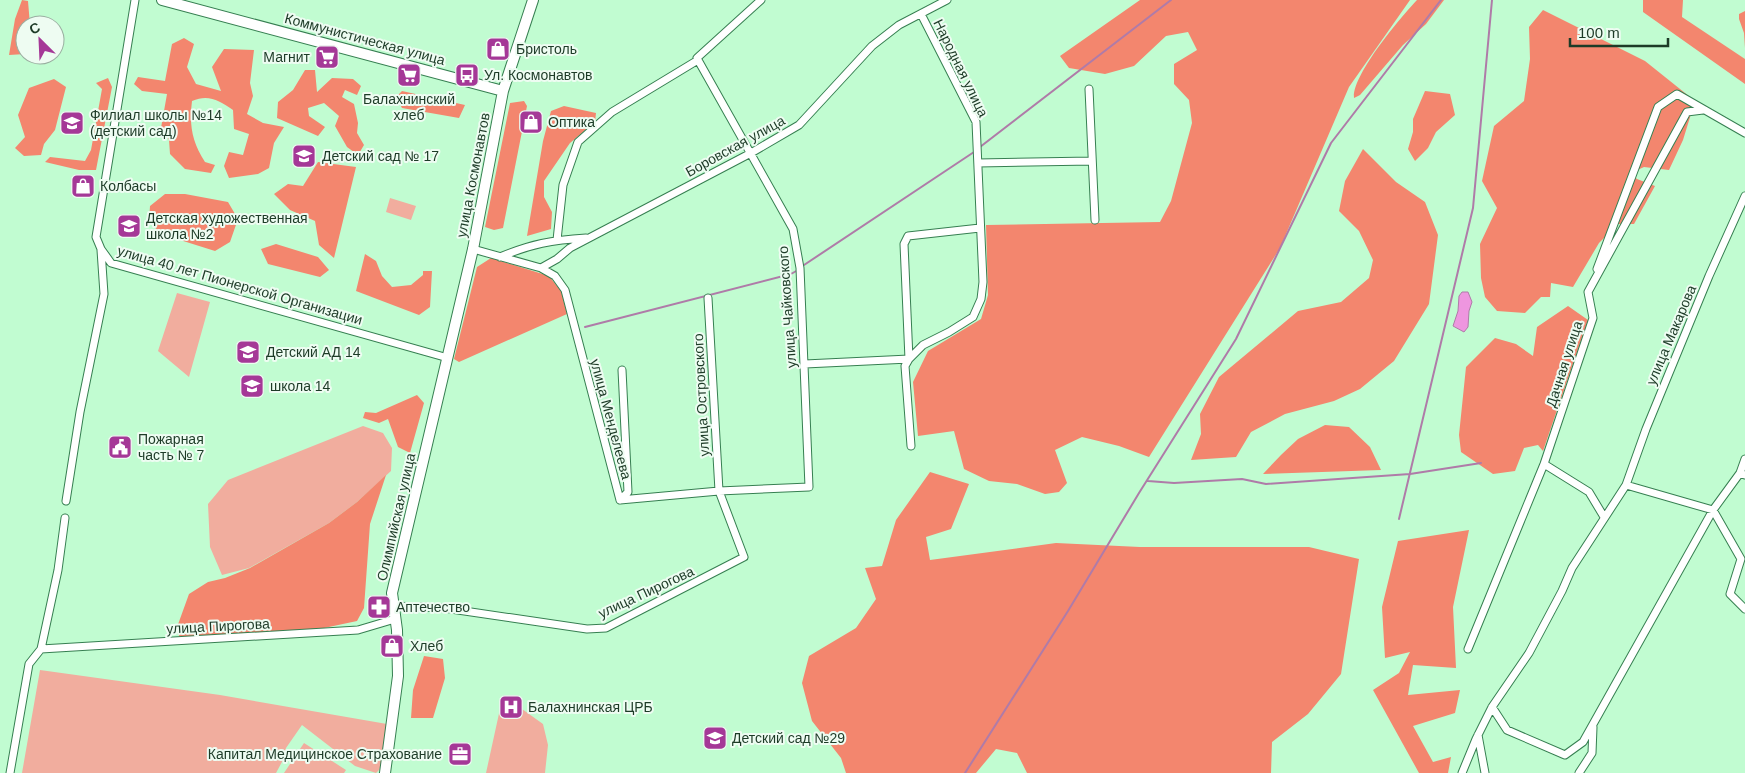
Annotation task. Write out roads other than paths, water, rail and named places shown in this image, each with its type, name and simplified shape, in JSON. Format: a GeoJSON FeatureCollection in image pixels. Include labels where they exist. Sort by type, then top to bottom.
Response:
{"type":"FeatureCollection","features":[{"type":"Feature","properties":{"kind":"street"},"geometry":{"type":"LineString","coordinates":[[101,249],[96,237],[135,0]]}},
{"type":"Feature","properties":{"kind":"street","name":"Коммунистическая улица"},"geometry":{"type":"LineString","coordinates":[[162,0],[503,91]]}},
{"type":"Feature","properties":{"kind":"street","name":"улица Космонавтов"},"geometry":{"type":"LineString","coordinates":[[448,358],[473,249],[503,91],[534,0]]}},
{"type":"Feature","properties":{"kind":"street"},"geometry":{"type":"LineString","coordinates":[[557,240],[563,185],[578,142],[612,112],[698,60],[696,58],[755,3],[762,0]]}},
{"type":"Feature","properties":{"kind":"street","name":"Боровская улица"},"geometry":{"type":"LineString","coordinates":[[541,268],[557,259],[570,248],[751,153],[798,125],[872,46],[899,25],[947,0]]}},
{"type":"Feature","properties":{"kind":"street","name":"Народная улица"},"geometry":{"type":"LineString","coordinates":[[909,359],[923,345],[973,317],[981,299],[983,282],[976,122],[920,14]]}},
{"type":"Feature","properties":{"kind":"street","name":"улица Чайковского"},"geometry":{"type":"LineString","coordinates":[[698,60],[793,229],[800,268],[805,364],[810,487],[718,491]]}},
{"type":"Feature","properties":{"kind":"street"},"geometry":{"type":"LineString","coordinates":[[1089,89],[1094,220]]}},
{"type":"Feature","properties":{"kind":"street"},"geometry":{"type":"LineString","coordinates":[[1588,292],[1658,107],[1677,94],[1745,133]]}},
{"type":"Feature","properties":{"kind":"street"},"geometry":{"type":"LineString","coordinates":[[1588,292],[1687,112],[1703,110]]}},
{"type":"Feature","properties":{"kind":"street"},"geometry":{"type":"LineString","coordinates":[[978,164],[1092,161]]}},
{"type":"Feature","properties":{"kind":"street","name":"улица Макарова"},"geometry":{"type":"LineString","coordinates":[[1462,773],[1492,707],[1529,653],[1562,592],[1572,568],[1626,485],[1646,428],[1709,276],[1745,196]]}},
{"type":"Feature","properties":{"kind":"street"},"geometry":{"type":"LineString","coordinates":[[911,446],[905,366],[909,359],[904,244],[908,236],[980,228]]}},
{"type":"Feature","properties":{"kind":"street","name":"Боровская улица"},"geometry":{"type":"LineString","coordinates":[[500,257],[520,249],[557,240],[588,238]]}},
{"type":"Feature","properties":{"kind":"street","name":"улица 40 лет Пионерской Организации"},"geometry":{"type":"LineString","coordinates":[[101,249],[111,263],[448,358]]}},
{"type":"Feature","properties":{"kind":"street","name":"улица 40 лет Пионерской Организации"},"geometry":{"type":"LineString","coordinates":[[66,501],[80,412],[104,294],[101,249]]}},
{"type":"Feature","properties":{"kind":"street"},"geometry":{"type":"LineString","coordinates":[[473,249],[541,268],[555,276],[557,259]]}},
{"type":"Feature","properties":{"kind":"street","name":"улица Менделеева"},"geometry":{"type":"LineString","coordinates":[[555,276],[565,290],[620,500]]}},
{"type":"Feature","properties":{"kind":"street","name":"Дачная улица"},"geometry":{"type":"LineString","coordinates":[[1468,649],[1544,464],[1593,318],[1588,292]]}},
{"type":"Feature","properties":{"kind":"street","name":"улица Островского"},"geometry":{"type":"LineString","coordinates":[[708,298],[718,491]]}},
{"type":"Feature","properties":{"kind":"street","name":"Олимпийская улица"},"geometry":{"type":"LineString","coordinates":[[385,773],[398,676],[397,630],[392,593],[448,358]]}},
{"type":"Feature","properties":{"kind":"street"},"geometry":{"type":"LineString","coordinates":[[805,364],[909,359]]}},
{"type":"Feature","properties":{"kind":"street","name":"улица Менделеева"},"geometry":{"type":"LineString","coordinates":[[620,500],[628,492],[622,370]]}},
{"type":"Feature","properties":{"kind":"street"},"geometry":{"type":"LineString","coordinates":[[1492,707],[1507,730],[1565,755],[1583,742],[1713,510],[1742,474],[1745,459]]}},
{"type":"Feature","properties":{"kind":"street"},"geometry":{"type":"LineString","coordinates":[[1544,464],[1589,492],[1604,517]]}},
{"type":"Feature","properties":{"kind":"street"},"geometry":{"type":"LineString","coordinates":[[1626,485],[1713,510],[1741,559],[1730,594],[1745,609]]}},
{"type":"Feature","properties":{"kind":"street"},"geometry":{"type":"LineString","coordinates":[[620,500],[718,491]]}},
{"type":"Feature","properties":{"kind":"street","name":"улица Пирогова"},"geometry":{"type":"LineString","coordinates":[[394,606],[444,608],[587,629],[606,628],[744,558],[718,491]]}},
{"type":"Feature","properties":{"kind":"street"},"geometry":{"type":"LineString","coordinates":[[10,773],[29,664],[41,649],[58,570],[65,518]]}},
{"type":"Feature","properties":{"kind":"street","name":"улица Пирогова"},"geometry":{"type":"LineString","coordinates":[[41,649],[358,630],[396,619]]}},
{"type":"Feature","properties":{"kind":"street"},"geometry":{"type":"LineString","coordinates":[[1579,773],[1592,753],[1593,726]]}},
{"type":"Feature","properties":{"kind":"street"},"geometry":{"type":"LineString","coordinates":[[1478,735],[1485,773]]}},
{"type":"Feature","properties":{"kind":"waterway"},"geometry":{"type":"LineString","coordinates":[[980,147],[1171,0]]}},
{"type":"Feature","properties":{"kind":"waterway"},"geometry":{"type":"LineString","coordinates":[[965,773],[1068,611],[1139,493],[1236,339],[1331,143],[1441,0]]}},
{"type":"Feature","properties":{"kind":"waterway"},"geometry":{"type":"LineString","coordinates":[[1399,519],[1473,208],[1492,0]]}},
{"type":"Feature","properties":{"kind":"waterway"},"geometry":{"type":"LineString","coordinates":[[801,267],[974,152]]}},
{"type":"Feature","properties":{"kind":"waterway"},"geometry":{"type":"LineString","coordinates":[[585,327],[791,274],[798,270]]}},
{"type":"Feature","properties":{"kind":"waterway"},"geometry":{"type":"LineString","coordinates":[[1148,481],[1174,483],[1242,479],[1266,484],[1410,474],[1481,463]]}},
{"type":"Feature","properties":{"kind":"place","name":"Бристоль"},"geometry":{"type":"Point","coordinates":[498,49]}},
{"type":"Feature","properties":{"kind":"place","name":"Магнит"},"geometry":{"type":"Point","coordinates":[327,57]}},
{"type":"Feature","properties":{"kind":"place","name":"Балахнинский хлеб"},"geometry":{"type":"Point","coordinates":[409,75]}},
{"type":"Feature","properties":{"kind":"place","name":"Ул. Космонавтов"},"geometry":{"type":"Point","coordinates":[467,75]}},
{"type":"Feature","properties":{"kind":"place","name":"Оптика"},"geometry":{"type":"Point","coordinates":[531,122]}},
{"type":"Feature","properties":{"kind":"place","name":"Филиал школы №14 (детский сад)"},"geometry":{"type":"Point","coordinates":[72,123]}},
{"type":"Feature","properties":{"kind":"place","name":"Детский сад № 17"},"geometry":{"type":"Point","coordinates":[304,156]}},
{"type":"Feature","properties":{"kind":"place","name":"Колбасы"},"geometry":{"type":"Point","coordinates":[83,186]}},
{"type":"Feature","properties":{"kind":"place","name":"Детская художественная школа №2"},"geometry":{"type":"Point","coordinates":[129,226]}},
{"type":"Feature","properties":{"kind":"place","name":"Детский АД 14"},"geometry":{"type":"Point","coordinates":[248,352]}},
{"type":"Feature","properties":{"kind":"place","name":"школа 14"},"geometry":{"type":"Point","coordinates":[252,386]}},
{"type":"Feature","properties":{"kind":"place","name":"Пожарная часть № 7"},"geometry":{"type":"Point","coordinates":[120,447]}},
{"type":"Feature","properties":{"kind":"place","name":"Аптечество"},"geometry":{"type":"Point","coordinates":[379,607]}},
{"type":"Feature","properties":{"kind":"place","name":"Хлеб"},"geometry":{"type":"Point","coordinates":[392,646]}},
{"type":"Feature","properties":{"kind":"place","name":"Балахнинская ЦРБ"},"geometry":{"type":"Point","coordinates":[511,707]}},
{"type":"Feature","properties":{"kind":"place","name":"Детский сад №29"},"geometry":{"type":"Point","coordinates":[715,738]}},
{"type":"Feature","properties":{"kind":"place","name":"Капитал Медицинское Страхование"},"geometry":{"type":"Point","coordinates":[460,754]}}]}
